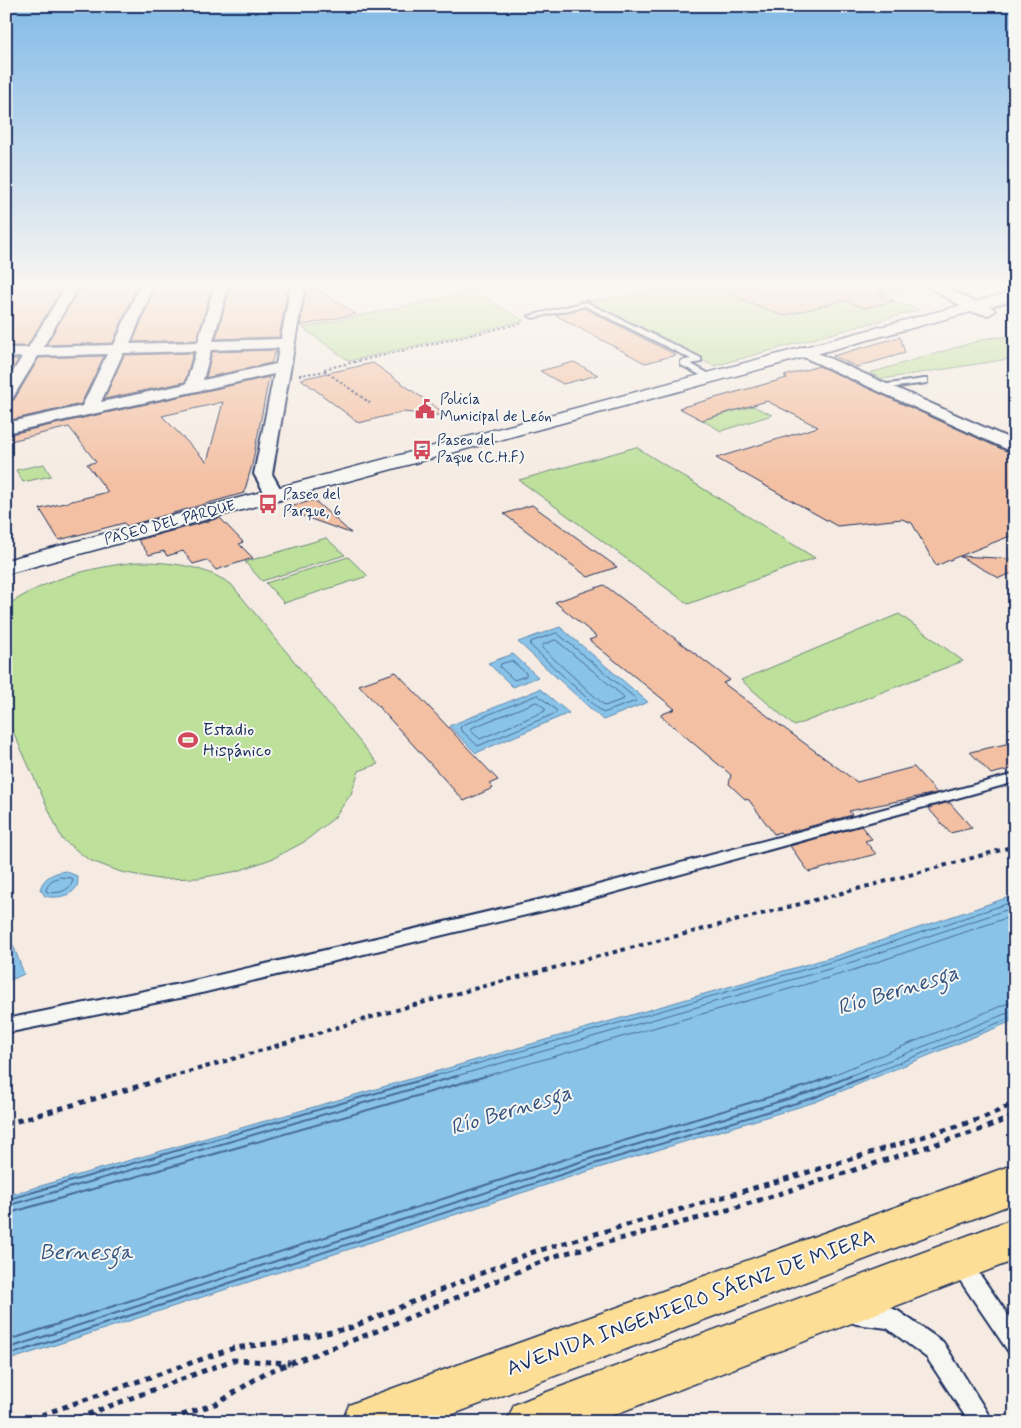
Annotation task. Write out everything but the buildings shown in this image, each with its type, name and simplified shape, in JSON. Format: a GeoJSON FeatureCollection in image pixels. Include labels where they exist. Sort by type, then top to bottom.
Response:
{"type":"FeatureCollection","features":[{"type":"Feature","properties":{"kind":"main road","name":"AVENIDA INGENIERO SÁENZ DE MIERA"},"geometry":{"type":"LineString","coordinates":[[366,1422],[1015,1183]]}},
{"type":"Feature","properties":{"kind":"main road"},"geometry":{"type":"LineString","coordinates":[[531,1422],[1015,1238]]}},
{"type":"Feature","properties":{"kind":"street"},"geometry":{"type":"LineString","coordinates":[[6,353],[72,351]]}},
{"type":"Feature","properties":{"kind":"street"},"geometry":{"type":"LineString","coordinates":[[89,410],[117,351]]}},
{"type":"Feature","properties":{"kind":"street"},"geometry":{"type":"LineString","coordinates":[[193,387],[203,351]]}},
{"type":"Feature","properties":{"kind":"street"},"geometry":{"type":"LineString","coordinates":[[275,495],[263,474],[272,418],[287,372],[287,351]]}},
{"type":"Feature","properties":{"kind":"street","name":"PASEO DEL PARQUE"},"geometry":{"type":"LineString","coordinates":[[6,567],[809,351]]}},
{"type":"Feature","properties":{"kind":"street"},"geometry":{"type":"LineString","coordinates":[[6,396],[33,352]]}},
{"type":"Feature","properties":{"kind":"street"},"geometry":{"type":"LineString","coordinates":[[804,352],[1015,448]]}},
{"type":"Feature","properties":{"kind":"street"},"geometry":{"type":"LineString","coordinates":[[6,428],[193,387],[287,372]]}},
{"type":"Feature","properties":{"kind":"lane"},"geometry":{"type":"LineString","coordinates":[[679,351],[698,360],[684,363],[711,377]]}},
{"type":"Feature","properties":{"kind":"lane"},"geometry":{"type":"LineString","coordinates":[[881,387],[924,381]]}},
{"type":"Feature","properties":{"kind":"lane"},"geometry":{"type":"LineString","coordinates":[[6,1026],[189,989],[562,900],[1015,778]]}},
{"type":"Feature","properties":{"kind":"lane"},"geometry":{"type":"LineString","coordinates":[[958,1260],[1015,1344]]}},
{"type":"Feature","properties":{"kind":"lane"},"geometry":{"type":"LineString","coordinates":[[828,1310],[891,1318],[935,1350],[982,1422]]}},
{"type":"Feature","properties":{"kind":"path"},"geometry":{"type":"LineString","coordinates":[[327,371],[324,369],[404,351]]}},
{"type":"Feature","properties":{"kind":"path"},"geometry":{"type":"LineString","coordinates":[[287,372],[327,371],[370,403]]}},
{"type":"Feature","properties":{"kind":"path"},"geometry":{"type":"LineString","coordinates":[[6,1124],[281,1046],[433,1000],[692,931],[884,883],[1015,846]]}},
{"type":"Feature","properties":{"kind":"path"},"geometry":{"type":"LineString","coordinates":[[21,1422],[234,1348],[282,1342],[350,1328],[530,1253],[799,1175],[980,1118],[1015,1103]]}},
{"type":"Feature","properties":{"kind":"path"},"geometry":{"type":"LineString","coordinates":[[161,1422],[218,1403],[265,1373],[377,1331],[556,1256],[731,1209],[977,1131],[1015,1116]]}},
{"type":"Feature","properties":{"kind":"path"},"geometry":{"type":"LineString","coordinates":[[67,1422],[233,1360],[292,1363]]}},
{"type":"Feature","properties":{"kind":"green space"},"geometry":{"type":"Polygon","coordinates":[[[335,351],[394,351],[349,361],[335,351]]]}},
{"type":"Feature","properties":{"kind":"green space"},"geometry":{"type":"Polygon","coordinates":[[[683,351],[770,351],[714,366],[683,351]]]}},
{"type":"Feature","properties":{"kind":"green space"},"geometry":{"type":"Polygon","coordinates":[[[945,351],[1015,351],[1015,358],[882,379],[870,373],[945,351]]]}},
{"type":"Feature","properties":{"kind":"green space"},"geometry":{"type":"Polygon","coordinates":[[[753,406],[772,415],[721,431],[702,420],[753,406]]]}},
{"type":"Feature","properties":{"kind":"green space"},"geometry":{"type":"Polygon","coordinates":[[[636,447],[815,558],[688,604],[519,480],[636,447]]]}},
{"type":"Feature","properties":{"kind":"green space"},"geometry":{"type":"Polygon","coordinates":[[[44,464],[51,476],[23,482],[16,470],[44,464]]]}},
{"type":"Feature","properties":{"kind":"green space"},"geometry":{"type":"Polygon","coordinates":[[[326,538],[345,555],[262,581],[245,562],[326,538]]]}},
{"type":"Feature","properties":{"kind":"green space"},"geometry":{"type":"Polygon","coordinates":[[[348,557],[368,576],[284,603],[266,583],[348,557]]]}},
{"type":"Feature","properties":{"kind":"green space","name":"Estadio Hispánico"},"geometry":{"type":"Polygon","coordinates":[[[137,562],[186,566],[208,573],[231,584],[378,764],[359,771],[351,794],[334,818],[304,842],[274,858],[238,871],[199,878],[158,879],[121,872],[89,860],[62,839],[6,716],[6,606],[53,581],[101,567],[137,562]]]}},
{"type":"Feature","properties":{"kind":"green space"},"geometry":{"type":"Polygon","coordinates":[[[899,614],[963,661],[794,726],[741,680],[899,614]]]}},
{"type":"Feature","properties":{"kind":"water"},"geometry":{"type":"Polygon","coordinates":[[[560,627],[648,702],[603,720],[518,642],[560,627]]]}},
{"type":"Feature","properties":{"kind":"water"},"geometry":{"type":"Polygon","coordinates":[[[513,654],[538,677],[513,687],[488,663],[513,654]]]}},
{"type":"Feature","properties":{"kind":"water"},"geometry":{"type":"Polygon","coordinates":[[[540,689],[569,713],[476,753],[449,726],[540,689]]]}},
{"type":"Feature","properties":{"kind":"water"},"geometry":{"type":"Polygon","coordinates":[[[65,871],[77,876],[78,882],[73,891],[62,896],[45,896],[40,889],[44,881],[53,874],[65,871]]]}},
{"type":"Feature","properties":{"kind":"water","name":"Bernesga"},"geometry":{"type":"Polygon","coordinates":[[[1015,895],[1015,1020],[815,1102],[595,1169],[6,1361],[6,1196],[839,955],[1015,895]]]}},
{"type":"Feature","properties":{"kind":"water"},"geometry":{"type":"Polygon","coordinates":[[[6,926],[24,974],[6,982],[6,926]]]}},
{"type":"Feature","properties":{"kind":"place","name":"Policía Municipal de León"},"geometry":{"type":"Point","coordinates":[425,409]}},
{"type":"Feature","properties":{"kind":"place","name":"Paseo del Paque (C.H.F)"},"geometry":{"type":"Point","coordinates":[422,450]}},
{"type":"Feature","properties":{"kind":"place","name":"Paseo del Parque, 6"},"geometry":{"type":"Point","coordinates":[268,504]}},
{"type":"Feature","properties":{"kind":"place","name":"Estadio Hispánico"},"geometry":{"type":"Point","coordinates":[188,740]}},
{"type":"Feature","properties":{"kind":"water label","name":"Río Bernesga"},"geometry":{"type":"Point","coordinates":[898,991]}},
{"type":"Feature","properties":{"kind":"water label","name":"Río Bernesga"},"geometry":{"type":"Point","coordinates":[511,1111]}}]}
